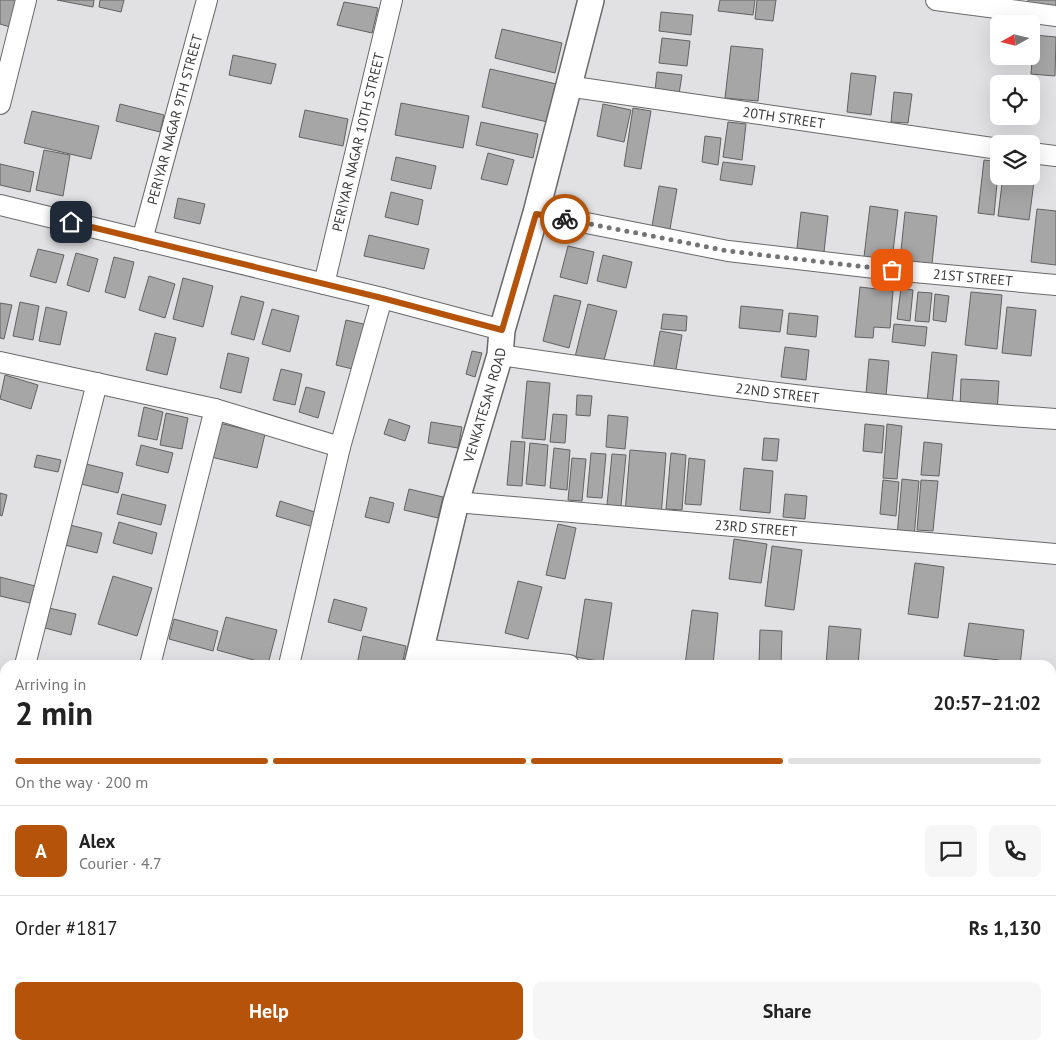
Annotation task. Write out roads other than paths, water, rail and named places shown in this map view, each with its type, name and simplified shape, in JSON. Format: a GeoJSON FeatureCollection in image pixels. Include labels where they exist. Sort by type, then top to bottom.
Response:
{"type":"FeatureCollection","features":[{"type":"Feature","properties":{"kind":"street"},"geometry":{"type":"LineString","coordinates":[[0,104],[26,0]]}},
{"type":"Feature","properties":{"kind":"street","name":"PERIYAR NAGAR 9TH STREET"},"geometry":{"type":"LineString","coordinates":[[142,240],[207,0]]}},
{"type":"Feature","properties":{"kind":"street","name":"PERIYAR NAGAR 10TH STREET"},"geometry":{"type":"LineString","coordinates":[[324,284],[392,0]]}},
{"type":"Feature","properties":{"kind":"street","name":"VENKATESAN ROAD"},"geometry":{"type":"LineString","coordinates":[[419,657],[456,502],[500,355],[502,330],[536,214],[567,86],[591,0]]}},
{"type":"Feature","properties":{"kind":"street"},"geometry":{"type":"LineString","coordinates":[[936,0],[1056,16]]}},
{"type":"Feature","properties":{"kind":"street","name":"20TH STREET"},"geometry":{"type":"LineString","coordinates":[[567,86],[990,147]]}},
{"type":"Feature","properties":{"kind":"street"},"geometry":{"type":"LineString","coordinates":[[1040,154],[1056,156]]}},
{"type":"Feature","properties":{"kind":"street"},"geometry":{"type":"LineString","coordinates":[[0,205],[382,298],[502,330]]}},
{"type":"Feature","properties":{"kind":"street","name":"21ST STREET"},"geometry":{"type":"LineString","coordinates":[[536,214],[728,251],[892,270],[1056,285]]}},
{"type":"Feature","properties":{"kind":"street"},"geometry":{"type":"LineString","coordinates":[[290,660],[340,447],[382,298]]}},
{"type":"Feature","properties":{"kind":"street","name":"22ND STREET"},"geometry":{"type":"LineString","coordinates":[[500,355],[787,394],[988,415],[1056,419]]}},
{"type":"Feature","properties":{"kind":"street"},"geometry":{"type":"LineString","coordinates":[[0,362],[215,409],[340,447]]}},
{"type":"Feature","properties":{"kind":"street"},"geometry":{"type":"LineString","coordinates":[[26,660],[97,383]]}},
{"type":"Feature","properties":{"kind":"street"},"geometry":{"type":"LineString","coordinates":[[151,660],[215,409]]}},
{"type":"Feature","properties":{"kind":"street","name":"23RD STREET"},"geometry":{"type":"LineString","coordinates":[[456,502],[1056,554]]}},
{"type":"Feature","properties":{"kind":"street"},"geometry":{"type":"LineString","coordinates":[[419,657],[475,660]]}}]}
